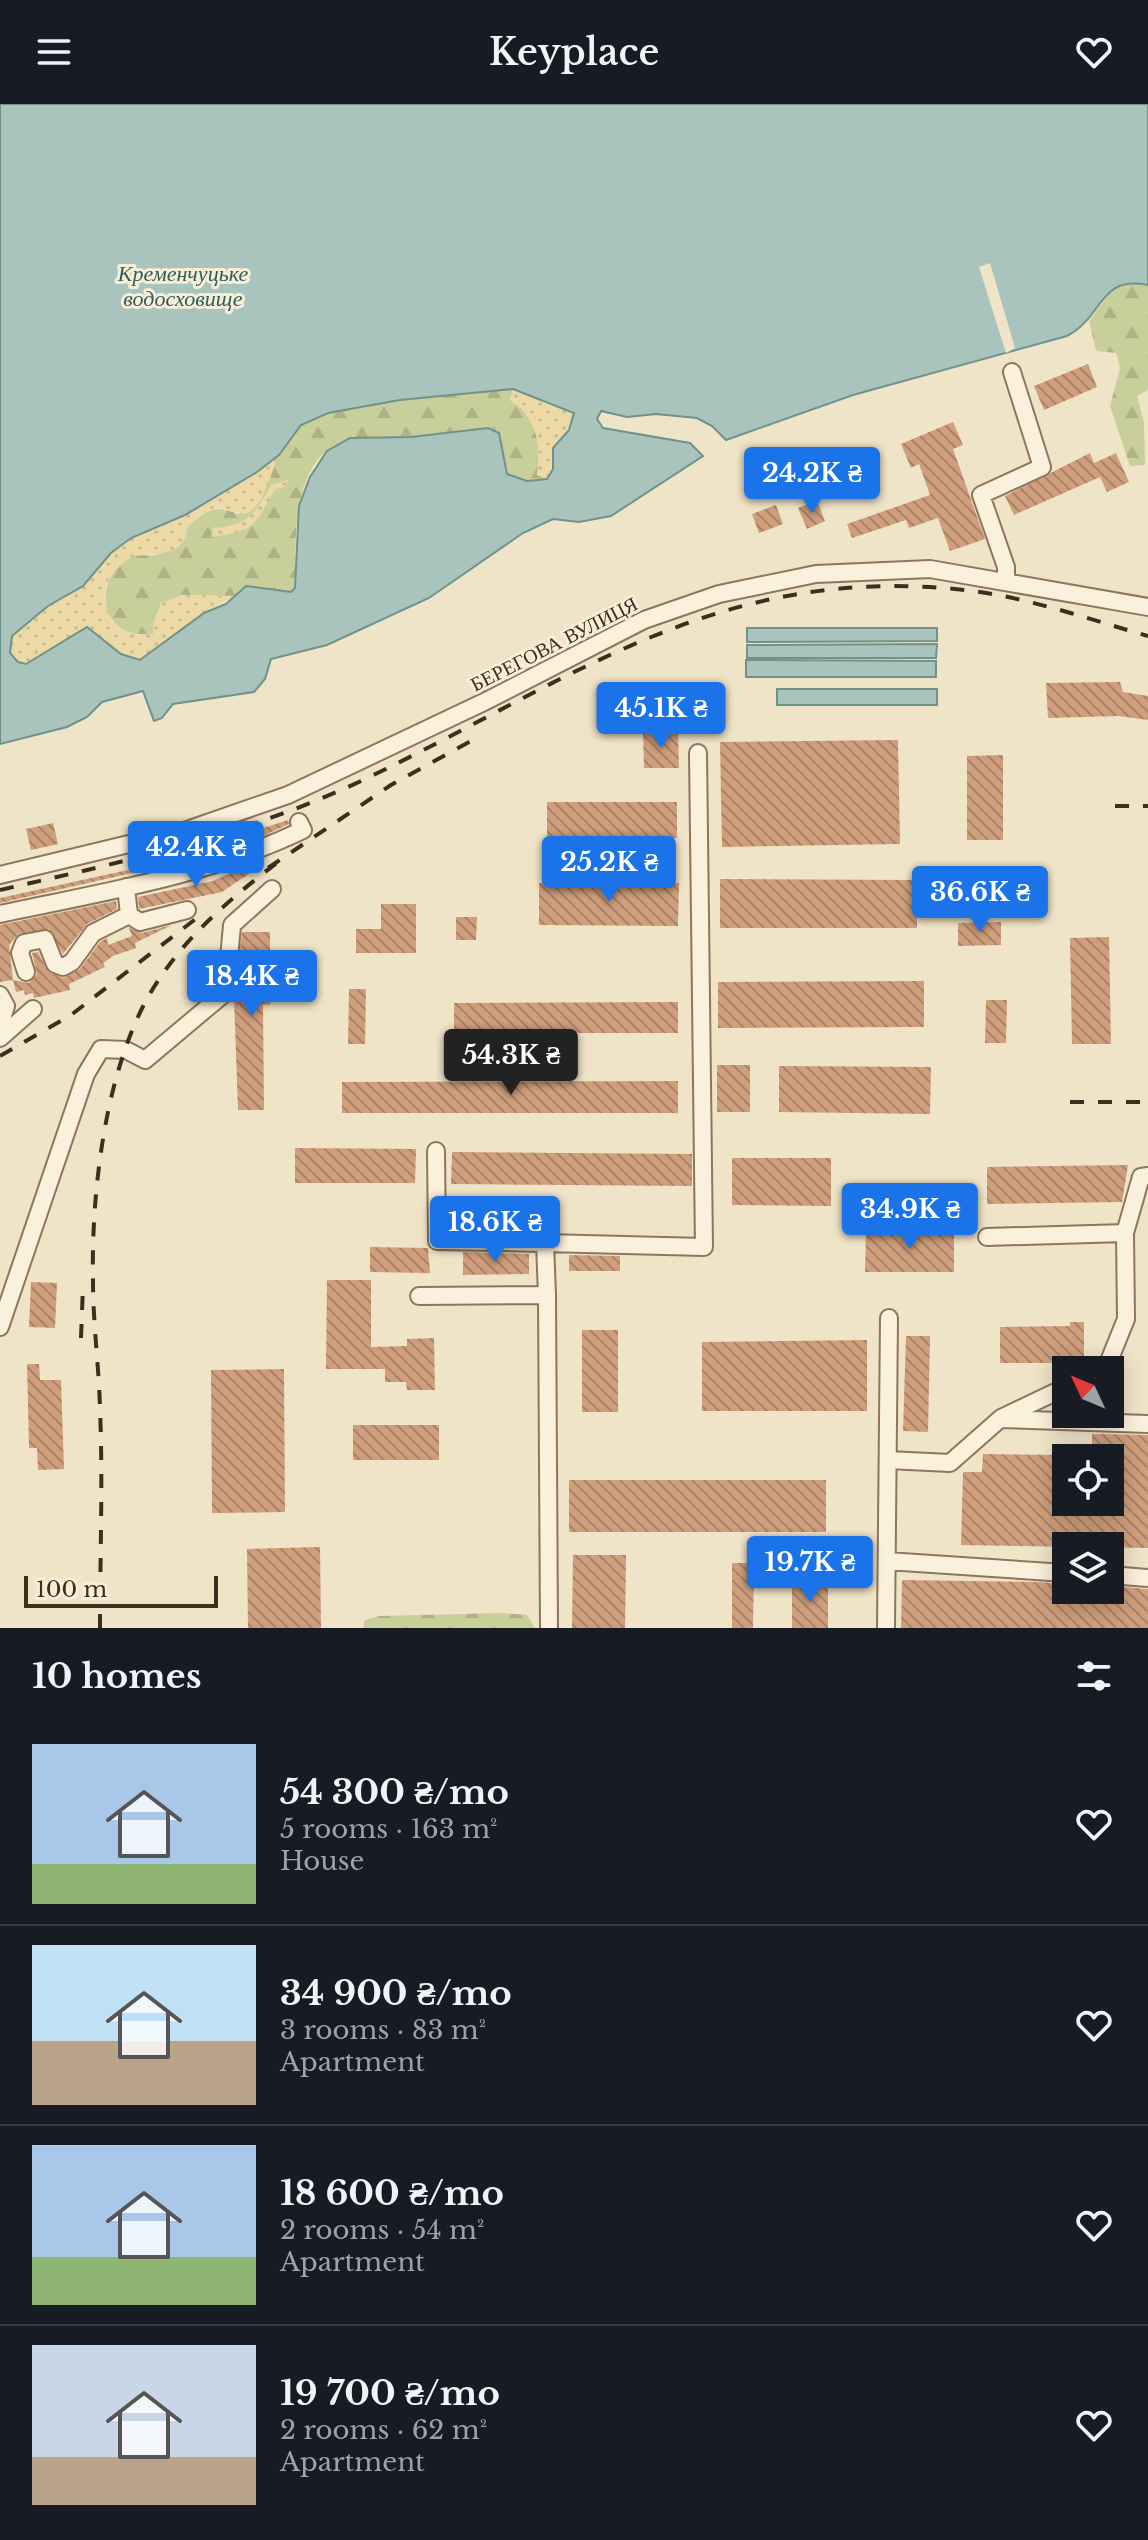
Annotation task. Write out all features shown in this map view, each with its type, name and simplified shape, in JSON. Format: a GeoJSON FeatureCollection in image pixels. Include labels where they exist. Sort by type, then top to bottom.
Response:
{"type":"FeatureCollection","features":[{"type":"Feature","properties":{"kind":"street"},"geometry":{"type":"LineString","coordinates":[[1006,581],[1006,567],[981,495],[1042,467],[1012,372]]}},
{"type":"Feature","properties":{"kind":"street","name":"БЕРЕГОВА ВУЛИЦЯ"},"geometry":{"type":"LineString","coordinates":[[0,875],[187,830],[288,795],[470,709],[644,620],[719,594],[784,579],[868,570],[930,569],[1148,607]]}},
{"type":"Feature","properties":{"kind":"street"},"geometry":{"type":"LineString","coordinates":[[436,1151],[437,1241],[704,1247],[698,753]]}},
{"type":"Feature","properties":{"kind":"street"},"geometry":{"type":"LineString","coordinates":[[0,914],[210,869],[252,854],[303,830],[299,822]]}},
{"type":"Feature","properties":{"kind":"street"},"geometry":{"type":"LineString","coordinates":[[126,887],[129,915]]}},
{"type":"Feature","properties":{"kind":"street"},"geometry":{"type":"LineString","coordinates":[[0,1327],[86,1074],[101,1049],[126,1050],[145,1060],[226,992],[232,925],[272,889]]}},
{"type":"Feature","properties":{"kind":"street"},"geometry":{"type":"LineString","coordinates":[[129,915],[140,922],[187,910]]}},
{"type":"Feature","properties":{"kind":"street"},"geometry":{"type":"LineString","coordinates":[[26,972],[20,957],[24,943],[45,939],[55,964],[63,967],[72,962],[93,933],[103,931],[111,921],[129,915]]}},
{"type":"Feature","properties":{"kind":"street"},"geometry":{"type":"LineString","coordinates":[[0,995],[6,1006],[0,1025]]}},
{"type":"Feature","properties":{"kind":"street"},"geometry":{"type":"LineString","coordinates":[[0,1038],[33,1009]]}},
{"type":"Feature","properties":{"kind":"street"},"geometry":{"type":"LineString","coordinates":[[1111,1356],[1126,1319],[1125,1233],[1141,1177],[1148,1176]]}},
{"type":"Feature","properties":{"kind":"street"},"geometry":{"type":"LineString","coordinates":[[987,1237],[1125,1233]]}},
{"type":"Feature","properties":{"kind":"street"},"geometry":{"type":"LineString","coordinates":[[545,1243],[549,1623]]}},
{"type":"Feature","properties":{"kind":"street"},"geometry":{"type":"LineString","coordinates":[[419,1296],[547,1295]]}},
{"type":"Feature","properties":{"kind":"street"},"geometry":{"type":"LineString","coordinates":[[886,1628],[889,1318]]}},
{"type":"Feature","properties":{"kind":"street"},"geometry":{"type":"LineString","coordinates":[[888,1460],[950,1463],[1000,1419],[1052,1394]]}},
{"type":"Feature","properties":{"kind":"street"},"geometry":{"type":"LineString","coordinates":[[1000,1419],[1148,1424]]}},
{"type":"Feature","properties":{"kind":"street"},"geometry":{"type":"LineString","coordinates":[[887,1561],[1052,1572]]}},
{"type":"Feature","properties":{"kind":"street"},"geometry":{"type":"LineString","coordinates":[[1124,1576],[1148,1578]]}},
{"type":"Feature","properties":{"kind":"green space"},"geometry":{"type":"Polygon","coordinates":[[[1123,283],[1148,285],[1148,390],[1137,396],[1144,422],[1145,465],[1130,466],[1110,406],[1120,368],[1116,353],[1096,351],[1089,321],[1115,286],[1123,283]]]}},
{"type":"Feature","properties":{"kind":"green space"},"geometry":{"type":"Polygon","coordinates":[[[513,389],[510,400],[526,415],[536,433],[539,454],[537,475],[547,479],[527,481],[507,474],[499,433],[488,428],[372,438],[339,444],[315,464],[306,482],[297,518],[295,588],[291,592],[246,586],[235,596],[182,595],[154,620],[154,634],[130,632],[119,627],[111,618],[107,610],[106,592],[118,567],[134,556],[155,555],[172,547],[185,539],[188,526],[211,510],[222,509],[238,514],[257,505],[280,451],[301,425],[320,415],[373,402],[513,389]]]}},
{"type":"Feature","properties":{"kind":"green space"},"geometry":{"type":"Polygon","coordinates":[[[527,1615],[535,1628],[363,1628],[365,1620],[379,1616],[527,1615]]]}},
{"type":"Feature","properties":{"kind":"sand"},"geometry":{"type":"Polygon","coordinates":[[[524,386],[544,403],[574,413],[569,430],[553,448],[553,469],[547,479],[537,475],[538,443],[532,423],[510,400],[513,389],[524,386]]]}},
{"type":"Feature","properties":{"kind":"sand"},"geometry":{"type":"Polygon","coordinates":[[[279,455],[263,496],[251,511],[243,513],[212,509],[188,526],[184,540],[178,547],[167,552],[129,558],[109,579],[105,599],[115,624],[126,632],[144,635],[153,634],[154,620],[161,603],[182,595],[235,596],[204,613],[140,660],[121,654],[87,627],[26,664],[18,662],[10,653],[12,636],[48,606],[83,586],[111,553],[131,538],[185,515],[257,472],[279,455]]]}},
{"type":"Feature","properties":{"kind":"sand"},"geometry":{"type":"Polygon","coordinates":[[[288,480],[285,487],[275,489],[252,525],[211,537],[213,528],[234,525],[249,516],[271,485],[288,480]]]}},
{"type":"Feature","properties":{"kind":"water","name":"Кременчуцьке водосховище"},"geometry":{"type":"Polygon","coordinates":[[[0,104],[1148,104],[1148,285],[1132,284],[1110,291],[1089,318],[1067,336],[853,395],[726,440],[712,426],[697,418],[656,414],[627,417],[601,411],[597,419],[603,428],[690,443],[703,456],[611,516],[579,522],[553,519],[523,533],[429,598],[327,645],[271,659],[265,679],[254,692],[173,704],[162,718],[154,721],[143,691],[102,702],[87,717],[67,727],[0,744],[0,104]],[[513,389],[400,400],[328,413],[301,425],[279,455],[257,472],[185,515],[131,538],[111,553],[83,586],[48,606],[12,636],[10,653],[18,662],[26,664],[87,627],[121,654],[140,660],[204,613],[226,604],[246,586],[291,592],[295,588],[299,506],[310,477],[327,451],[350,438],[411,437],[488,428],[499,433],[507,474],[527,481],[547,479],[553,469],[553,448],[569,430],[574,413],[513,389]]]}},
{"type":"Feature","properties":{"kind":"water"},"geometry":{"type":"Polygon","coordinates":[[[747,628],[937,628],[937,641],[747,642],[747,628]]]}},
{"type":"Feature","properties":{"kind":"water"},"geometry":{"type":"Polygon","coordinates":[[[937,644],[936,658],[747,658],[747,645],[937,644]]]}},
{"type":"Feature","properties":{"kind":"water"},"geometry":{"type":"Polygon","coordinates":[[[746,660],[936,661],[936,677],[746,677],[746,660]]]}},
{"type":"Feature","properties":{"kind":"water"},"geometry":{"type":"Polygon","coordinates":[[[777,689],[937,689],[937,705],[777,705],[777,689]]]}},
{"type":"Feature","properties":{"kind":"pier"},"geometry":{"type":"Polygon","coordinates":[[[990,263],[1015,348],[1006,353],[979,267],[990,263]]]}},
{"type":"Feature","properties":{"kind":"building"},"geometry":{"type":"Polygon","coordinates":[[[1088,364],[1097,387],[1044,410],[1034,386],[1088,364]]]}},
{"type":"Feature","properties":{"kind":"building"},"geometry":{"type":"Polygon","coordinates":[[[953,422],[963,445],[953,449],[985,539],[950,551],[938,518],[909,528],[906,520],[852,538],[847,524],[930,495],[919,464],[911,468],[901,444],[953,422]]]}},
{"type":"Feature","properties":{"kind":"building"},"geometry":{"type":"Polygon","coordinates":[[[1090,453],[1094,463],[1116,453],[1129,482],[1107,492],[1100,477],[1014,515],[1005,496],[1090,453]]]}},
{"type":"Feature","properties":{"kind":"building"},"geometry":{"type":"Polygon","coordinates":[[[817,501],[825,521],[807,529],[798,508],[817,501]]]}},
{"type":"Feature","properties":{"kind":"building"},"geometry":{"type":"Polygon","coordinates":[[[776,505],[783,524],[759,533],[752,514],[776,505]]]}},
{"type":"Feature","properties":{"kind":"building"},"geometry":{"type":"Polygon","coordinates":[[[1120,682],[1123,692],[1148,696],[1148,720],[1119,716],[1048,718],[1046,683],[1120,682]]]}},
{"type":"Feature","properties":{"kind":"building"},"geometry":{"type":"Polygon","coordinates":[[[678,731],[679,768],[644,768],[643,732],[678,731]]]}},
{"type":"Feature","properties":{"kind":"building"},"geometry":{"type":"Polygon","coordinates":[[[898,740],[900,844],[722,847],[720,742],[898,740]]]}},
{"type":"Feature","properties":{"kind":"building"},"geometry":{"type":"Polygon","coordinates":[[[1003,755],[1003,840],[967,840],[967,756],[1003,755]]]}},
{"type":"Feature","properties":{"kind":"building"},"geometry":{"type":"Polygon","coordinates":[[[547,802],[677,802],[677,838],[547,839],[547,802]]]}},
{"type":"Feature","properties":{"kind":"building"},"geometry":{"type":"Polygon","coordinates":[[[288,820],[289,824],[263,836],[189,860],[0,903],[0,898],[146,866],[288,820]]]}},
{"type":"Feature","properties":{"kind":"building"},"geometry":{"type":"Polygon","coordinates":[[[53,823],[58,844],[31,850],[26,829],[53,823]]]}},
{"type":"Feature","properties":{"kind":"building"},"geometry":{"type":"Polygon","coordinates":[[[252,863],[256,869],[222,892],[139,909],[138,897],[213,881],[252,863]]]}},
{"type":"Feature","properties":{"kind":"building"},"geometry":{"type":"Polygon","coordinates":[[[720,879],[917,880],[917,928],[720,928],[720,879]]]}},
{"type":"Feature","properties":{"kind":"building"},"geometry":{"type":"Polygon","coordinates":[[[539,883],[679,883],[678,926],[539,925],[539,883]]]}},
{"type":"Feature","properties":{"kind":"building"},"geometry":{"type":"Polygon","coordinates":[[[116,901],[117,909],[87,924],[63,954],[49,929],[18,934],[9,945],[13,980],[0,982],[0,925],[116,901]]]}},
{"type":"Feature","properties":{"kind":"building"},"geometry":{"type":"Polygon","coordinates":[[[381,904],[416,904],[416,953],[356,953],[356,929],[381,929],[381,904]]]}},
{"type":"Feature","properties":{"kind":"building"},"geometry":{"type":"Polygon","coordinates":[[[456,917],[477,917],[476,940],[456,940],[456,917]]]}},
{"type":"Feature","properties":{"kind":"building"},"geometry":{"type":"Polygon","coordinates":[[[1001,922],[1001,945],[958,946],[958,923],[1001,922]]]}},
{"type":"Feature","properties":{"kind":"building"},"geometry":{"type":"Polygon","coordinates":[[[172,925],[135,943],[136,948],[113,956],[103,963],[105,967],[69,984],[70,990],[34,998],[33,993],[25,995],[24,990],[16,992],[13,980],[29,983],[37,974],[32,953],[38,952],[48,972],[64,978],[80,969],[100,942],[107,938],[108,945],[132,936],[129,928],[142,933],[172,925]]]}},
{"type":"Feature","properties":{"kind":"building"},"geometry":{"type":"Polygon","coordinates":[[[242,932],[270,932],[270,1005],[263,1004],[264,1110],[238,1110],[234,998],[242,932]]]}},
{"type":"Feature","properties":{"kind":"building"},"geometry":{"type":"Polygon","coordinates":[[[1109,937],[1111,1044],[1072,1044],[1070,938],[1109,937]]]}},
{"type":"Feature","properties":{"kind":"building"},"geometry":{"type":"Polygon","coordinates":[[[924,981],[924,1027],[718,1028],[718,982],[924,981]]]}},
{"type":"Feature","properties":{"kind":"building"},"geometry":{"type":"Polygon","coordinates":[[[349,989],[366,989],[365,1044],[348,1044],[349,989]]]}},
{"type":"Feature","properties":{"kind":"building"},"geometry":{"type":"Polygon","coordinates":[[[986,1000],[1007,1000],[1006,1043],[985,1043],[986,1000]]]}},
{"type":"Feature","properties":{"kind":"building"},"geometry":{"type":"Polygon","coordinates":[[[678,1002],[678,1033],[454,1033],[454,1003],[678,1002]]]}},
{"type":"Feature","properties":{"kind":"building"},"geometry":{"type":"Polygon","coordinates":[[[717,1065],[750,1065],[750,1112],[717,1112],[717,1065]]]}},
{"type":"Feature","properties":{"kind":"building"},"geometry":{"type":"Polygon","coordinates":[[[779,1066],[931,1067],[930,1114],[779,1112],[779,1066]]]}},
{"type":"Feature","properties":{"kind":"building"},"geometry":{"type":"Polygon","coordinates":[[[678,1081],[678,1113],[342,1113],[342,1082],[678,1081]]]}},
{"type":"Feature","properties":{"kind":"building"},"geometry":{"type":"Polygon","coordinates":[[[295,1148],[416,1149],[415,1183],[295,1183],[295,1148]]]}},
{"type":"Feature","properties":{"kind":"building"},"geometry":{"type":"Polygon","coordinates":[[[452,1152],[692,1154],[692,1186],[451,1184],[452,1152]]]}},
{"type":"Feature","properties":{"kind":"building"},"geometry":{"type":"Polygon","coordinates":[[[732,1158],[831,1158],[831,1206],[732,1205],[732,1158]]]}},
{"type":"Feature","properties":{"kind":"building"},"geometry":{"type":"Polygon","coordinates":[[[1128,1165],[1122,1202],[987,1204],[987,1167],[1128,1165]]]}},
{"type":"Feature","properties":{"kind":"building"},"geometry":{"type":"Polygon","coordinates":[[[866,1229],[954,1229],[954,1272],[865,1272],[866,1229]]]}},
{"type":"Feature","properties":{"kind":"building"},"geometry":{"type":"Polygon","coordinates":[[[370,1247],[428,1248],[430,1273],[370,1272],[370,1247]]]}},
{"type":"Feature","properties":{"kind":"building"},"geometry":{"type":"Polygon","coordinates":[[[463,1252],[529,1254],[529,1274],[463,1275],[463,1252]]]}},
{"type":"Feature","properties":{"kind":"building"},"geometry":{"type":"Polygon","coordinates":[[[569,1255],[620,1256],[620,1271],[569,1271],[569,1255]]]}},
{"type":"Feature","properties":{"kind":"building"},"geometry":{"type":"Polygon","coordinates":[[[327,1280],[371,1280],[371,1347],[407,1346],[407,1339],[434,1338],[435,1390],[407,1390],[406,1382],[385,1382],[385,1369],[326,1369],[327,1280]]]}},
{"type":"Feature","properties":{"kind":"building"},"geometry":{"type":"Polygon","coordinates":[[[31,1282],[57,1283],[55,1328],[29,1327],[31,1282]]]}},
{"type":"Feature","properties":{"kind":"building"},"geometry":{"type":"Polygon","coordinates":[[[1070,1322],[1084,1322],[1084,1356],[1052,1356],[1052,1363],[1000,1363],[1000,1327],[1070,1326],[1070,1322]]]}},
{"type":"Feature","properties":{"kind":"building"},"geometry":{"type":"Polygon","coordinates":[[[582,1330],[618,1330],[618,1412],[582,1412],[582,1330]]]}},
{"type":"Feature","properties":{"kind":"building"},"geometry":{"type":"Polygon","coordinates":[[[906,1336],[930,1336],[928,1432],[903,1431],[906,1336]]]}},
{"type":"Feature","properties":{"kind":"building"},"geometry":{"type":"Polygon","coordinates":[[[867,1340],[867,1411],[702,1411],[702,1342],[867,1340]]]}},
{"type":"Feature","properties":{"kind":"building"},"geometry":{"type":"Polygon","coordinates":[[[27,1364],[39,1364],[40,1380],[61,1380],[64,1469],[38,1470],[37,1448],[29,1448],[27,1364]]]}},
{"type":"Feature","properties":{"kind":"building"},"geometry":{"type":"Polygon","coordinates":[[[284,1369],[285,1512],[212,1513],[211,1370],[284,1369]]]}},
{"type":"Feature","properties":{"kind":"building"},"geometry":{"type":"Polygon","coordinates":[[[353,1425],[439,1425],[439,1460],[353,1460],[353,1425]]]}},
{"type":"Feature","properties":{"kind":"building"},"geometry":{"type":"Polygon","coordinates":[[[1092,1434],[1148,1435],[1148,1548],[1124,1548],[1124,1532],[1052,1532],[1052,1546],[961,1545],[963,1472],[982,1472],[983,1454],[1052,1455],[1052,1516],[1124,1516],[1124,1444],[1092,1444],[1092,1434]]]}},
{"type":"Feature","properties":{"kind":"building"},"geometry":{"type":"Polygon","coordinates":[[[569,1480],[826,1480],[826,1532],[569,1532],[569,1480]]]}},
{"type":"Feature","properties":{"kind":"building"},"geometry":{"type":"Polygon","coordinates":[[[320,1547],[321,1628],[248,1628],[247,1549],[320,1547]]]}},
{"type":"Feature","properties":{"kind":"building"},"geometry":{"type":"Polygon","coordinates":[[[573,1555],[626,1555],[625,1628],[572,1628],[573,1555]]]}},
{"type":"Feature","properties":{"kind":"building"},"geometry":{"type":"Polygon","coordinates":[[[732,1563],[754,1563],[753,1628],[732,1628],[732,1563]]]}},
{"type":"Feature","properties":{"kind":"building"},"geometry":{"type":"Polygon","coordinates":[[[792,1580],[828,1580],[828,1628],[792,1628],[792,1580]]]}},
{"type":"Feature","properties":{"kind":"building"},"geometry":{"type":"Polygon","coordinates":[[[902,1580],[1052,1583],[1052,1604],[1124,1604],[1124,1587],[1148,1589],[1148,1628],[901,1628],[902,1580]]]}},
{"type":"Feature","properties":{"kind":"railway"},"geometry":{"type":"LineString","coordinates":[[0,890],[184,845],[273,817],[361,781],[579,670],[649,638],[721,612],[796,594],[877,586],[965,590],[1034,603],[1148,636]]}},
{"type":"Feature","properties":{"kind":"railway"},"geometry":{"type":"LineString","coordinates":[[268,868],[391,785],[471,741]]}},
{"type":"Feature","properties":{"kind":"railway"},"geometry":{"type":"LineString","coordinates":[[1115,806],[1148,806]]}},
{"type":"Feature","properties":{"kind":"railway"},"geometry":{"type":"LineString","coordinates":[[100,1628],[101,1436],[93,1247],[98,1173],[111,1098],[133,1028],[161,977],[206,923],[278,862]]}},
{"type":"Feature","properties":{"kind":"railway"},"geometry":{"type":"LineString","coordinates":[[0,1056],[71,1015],[202,914]]}},
{"type":"Feature","properties":{"kind":"railway"},"geometry":{"type":"LineString","coordinates":[[1070,1102],[1148,1102]]}},
{"type":"Feature","properties":{"kind":"railway"},"geometry":{"type":"LineString","coordinates":[[81,1338],[83,1286]]}}]}
